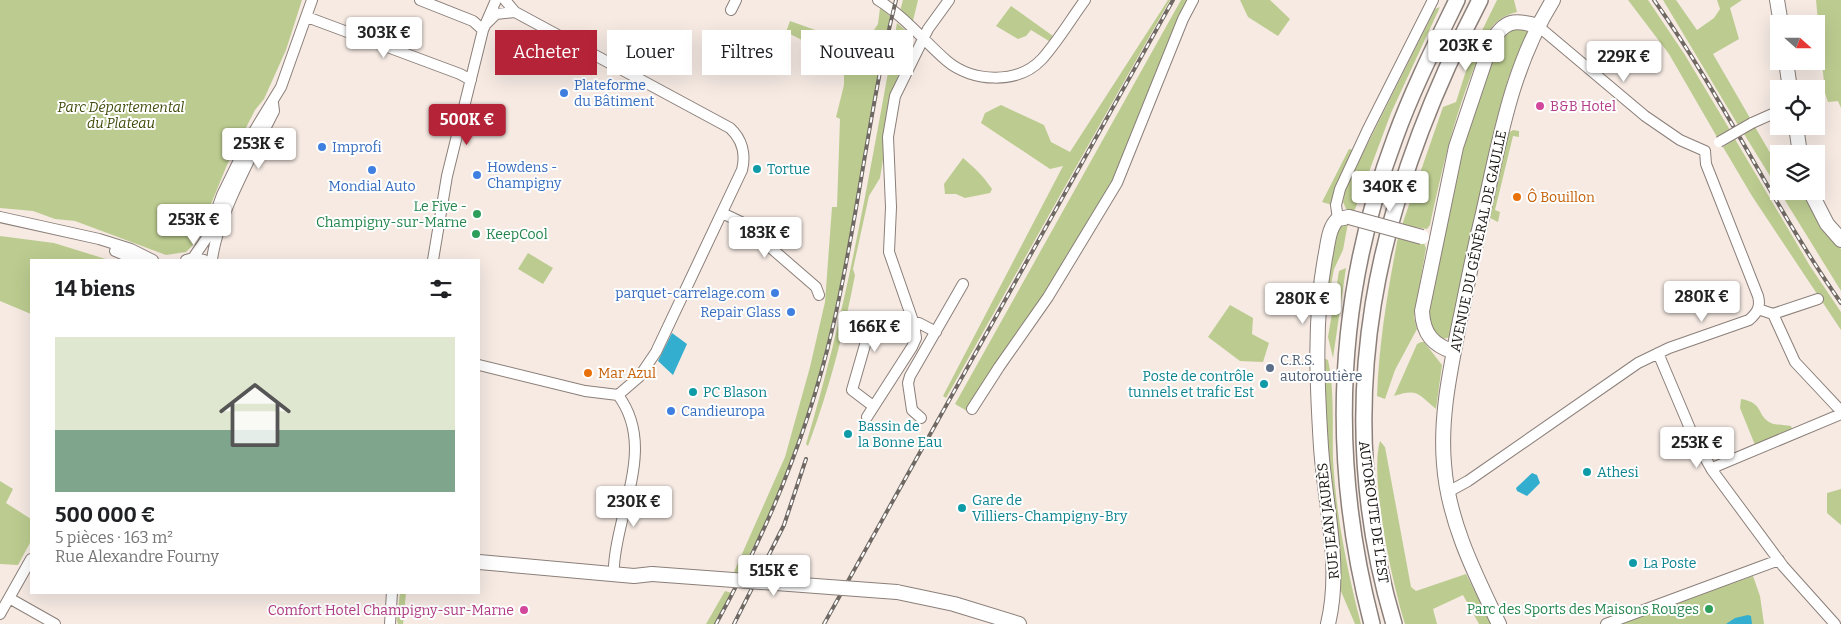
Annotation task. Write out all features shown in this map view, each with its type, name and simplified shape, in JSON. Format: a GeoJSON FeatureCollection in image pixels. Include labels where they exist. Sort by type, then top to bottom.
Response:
{"type":"FeatureCollection","features":[{"type":"Feature","properties":{"kind":"highway","name":"AUTOROUTE DE L’EST"},"geometry":{"type":"LineString","coordinates":[[1372,624],[1358,572],[1344,460],[1342,412],[1350,319],[1358,266],[1372,210],[1395,138],[1457,0]]}},
{"type":"Feature","properties":{"kind":"highway","name":"AUTOROUTE DE L’EST"},"geometry":{"type":"LineString","coordinates":[[1394,624],[1378,568],[1365,470],[1365,361],[1370,316],[1384,244],[1410,158],[1437,90],[1480,0]]}},
{"type":"Feature","properties":{"kind":"main road","name":"AVENUE DU GÉNÉRAL DE GAULLE"},"geometry":{"type":"LineString","coordinates":[[1499,624],[1475,574],[1459,532],[1448,492],[1444,465],[1444,412],[1454,352],[1493,166],[1514,79],[1538,26],[1553,0]]}},
{"type":"Feature","properties":{"kind":"main road"},"geometry":{"type":"LineString","coordinates":[[1777,0],[1780,15]]}},
{"type":"Feature","properties":{"kind":"main road"},"geometry":{"type":"LineString","coordinates":[[1454,352],[1433,343],[1422,321],[1422,311],[1456,148],[1491,43],[1497,32],[1512,22],[1522,21],[1538,26]]}},
{"type":"Feature","properties":{"kind":"main road"},"geometry":{"type":"LineString","coordinates":[[1815,200],[1827,224],[1841,240]]}},
{"type":"Feature","properties":{"kind":"main road"},"geometry":{"type":"LineString","coordinates":[[1344,218],[1422,237],[1435,249]]}},
{"type":"Feature","properties":{"kind":"main road","name":"RUE JEAN JAURÈS"},"geometry":{"type":"LineString","coordinates":[[1328,624],[1335,588],[1335,573],[1321,447],[1318,331],[1320,290],[1330,229],[1344,218]]}},
{"type":"Feature","properties":{"kind":"main road"},"geometry":{"type":"LineString","coordinates":[[1422,237],[1431,234],[1438,228]]}},
{"type":"Feature","properties":{"kind":"main road"},"geometry":{"type":"LineString","coordinates":[[480,562],[551,568],[615,570]]}},
{"type":"Feature","properties":{"kind":"main road"},"geometry":{"type":"LineString","coordinates":[[524,566],[555,562],[580,568]]}},
{"type":"Feature","properties":{"kind":"main road"},"geometry":{"type":"LineString","coordinates":[[551,568],[615,570],[634,576],[652,574],[898,592],[946,601],[1019,624]]}},
{"type":"Feature","properties":{"kind":"street"},"geometry":{"type":"LineString","coordinates":[[190,259],[206,239],[222,195],[250,138],[273,103],[312,0]]}},
{"type":"Feature","properties":{"kind":"street"},"geometry":{"type":"LineString","coordinates":[[420,0],[474,21],[484,27]]}},
{"type":"Feature","properties":{"kind":"street"},"geometry":{"type":"LineString","coordinates":[[432,259],[447,176],[484,27],[496,0]]}},
{"type":"Feature","properties":{"kind":"street"},"geometry":{"type":"LineString","coordinates":[[480,365],[585,391],[618,395],[639,377],[649,364],[744,164],[741,143],[736,134],[723,125],[515,12],[505,0]]}},
{"type":"Feature","properties":{"kind":"street"},"geometry":{"type":"LineString","coordinates":[[878,0],[949,62],[964,72],[984,79],[1020,73],[1041,60],[1085,0]]}},
{"type":"Feature","properties":{"kind":"street"},"geometry":{"type":"LineString","coordinates":[[867,417],[915,342],[913,320],[889,252],[888,136],[896,96],[928,29],[949,0]]}},
{"type":"Feature","properties":{"kind":"street"},"geometry":{"type":"LineString","coordinates":[[972,409],[1026,325],[1048,296],[1117,183],[1192,0]]}},
{"type":"Feature","properties":{"kind":"street"},"geometry":{"type":"LineString","coordinates":[[1344,218],[1336,205],[1340,189],[1433,0]]}},
{"type":"Feature","properties":{"kind":"street"},"geometry":{"type":"LineString","coordinates":[[484,27],[496,14],[515,12]]}},
{"type":"Feature","properties":{"kind":"street"},"geometry":{"type":"LineString","coordinates":[[307,17],[460,74],[471,80]]}},
{"type":"Feature","properties":{"kind":"street"},"geometry":{"type":"LineString","coordinates":[[1538,26],[1645,116],[1680,140],[1705,152]]}},
{"type":"Feature","properties":{"kind":"street"},"geometry":{"type":"LineString","coordinates":[[212,259],[215,244],[236,190],[274,111],[273,103]]}},
{"type":"Feature","properties":{"kind":"street"},"geometry":{"type":"LineString","coordinates":[[1705,152],[1752,123],[1770,115]]}},
{"type":"Feature","properties":{"kind":"street"},"geometry":{"type":"LineString","coordinates":[[1448,492],[1468,481],[1616,376],[1658,353],[1749,320],[1758,309],[1758,296],[1706,164],[1705,152]]}},
{"type":"Feature","properties":{"kind":"street"},"geometry":{"type":"LineString","coordinates":[[722,213],[741,222],[816,287],[820,295]]}},
{"type":"Feature","properties":{"kind":"street"},"geometry":{"type":"LineString","coordinates":[[0,217],[99,239],[151,259]]}},
{"type":"Feature","properties":{"kind":"street"},"geometry":{"type":"LineString","coordinates":[[0,224],[86,241],[133,259]]}},
{"type":"Feature","properties":{"kind":"street"},"geometry":{"type":"LineString","coordinates":[[921,418],[912,410],[908,383],[963,284]]}},
{"type":"Feature","properties":{"kind":"street"},"geometry":{"type":"LineString","coordinates":[[1758,309],[1773,314],[1818,299]]}},
{"type":"Feature","properties":{"kind":"street"},"geometry":{"type":"LineString","coordinates":[[1712,470],[1717,466],[1841,413],[1795,362],[1773,314]]}},
{"type":"Feature","properties":{"kind":"street"},"geometry":{"type":"LineString","coordinates":[[873,406],[852,390],[866,336],[874,328],[913,320],[936,332]]}},
{"type":"Feature","properties":{"kind":"street"},"geometry":{"type":"LineString","coordinates":[[1658,353],[1694,438],[1712,470],[1779,560],[1816,605],[1835,624]]}},
{"type":"Feature","properties":{"kind":"street"},"geometry":{"type":"LineString","coordinates":[[900,366],[912,373]]}},
{"type":"Feature","properties":{"kind":"street"},"geometry":{"type":"LineString","coordinates":[[615,570],[633,471],[635,445],[628,412],[618,395]]}},
{"type":"Feature","properties":{"kind":"street"},"geometry":{"type":"LineString","coordinates":[[1606,624],[1779,560]]}},
{"type":"Feature","properties":{"kind":"street"},"geometry":{"type":"LineString","coordinates":[[0,614],[30,561]]}},
{"type":"Feature","properties":{"kind":"street"},"geometry":{"type":"LineString","coordinates":[[390,624],[392,594]]}},
{"type":"Feature","properties":{"kind":"street"},"geometry":{"type":"LineString","coordinates":[[9,598],[55,624]]}},
{"type":"Feature","properties":{"kind":"green space","name":"Parc Départemental du Plateau"},"geometry":{"type":"Polygon","coordinates":[[[0,0],[302,0],[286,50],[264,99],[255,110],[227,165],[195,243],[186,252],[166,255],[75,221],[55,219],[33,211],[0,208],[0,0]]]}},
{"type":"Feature","properties":{"kind":"green space"},"geometry":{"type":"Polygon","coordinates":[[[903,0],[918,0],[913,21],[900,11],[903,0]]]}},
{"type":"Feature","properties":{"kind":"green space"},"geometry":{"type":"Polygon","coordinates":[[[1168,0],[1170,0],[946,398],[943,396],[1063,166],[1050,169],[981,123],[985,113],[1001,105],[1044,125],[1051,142],[1070,152],[1168,0]]]}},
{"type":"Feature","properties":{"kind":"green space"},"geometry":{"type":"Polygon","coordinates":[[[1181,0],[1190,0],[1119,181],[1045,300],[967,411],[955,404],[1181,0]]]}},
{"type":"Feature","properties":{"kind":"green space"},"geometry":{"type":"Polygon","coordinates":[[[1240,0],[1270,0],[1290,19],[1278,36],[1248,17],[1240,0]]]}},
{"type":"Feature","properties":{"kind":"green space"},"geometry":{"type":"Polygon","coordinates":[[[1497,0],[1514,0],[1517,12],[1505,16],[1498,21],[1486,36],[1457,115],[1430,225],[1427,229],[1402,225],[1443,107],[1456,102],[1473,49],[1497,0]]]}},
{"type":"Feature","properties":{"kind":"green space"},"geometry":{"type":"Polygon","coordinates":[[[1628,0],[1648,0],[1685,55],[1730,130],[1717,137],[1669,54],[1628,0]]]}},
{"type":"Feature","properties":{"kind":"green space"},"geometry":{"type":"Polygon","coordinates":[[[1663,0],[1676,0],[1697,30],[1714,18],[1720,9],[1717,0],[1742,0],[1730,8],[1739,39],[1713,54],[1750,118],[1738,125],[1663,0]]]}},
{"type":"Feature","properties":{"kind":"green space"},"geometry":{"type":"Polygon","coordinates":[[[1816,0],[1841,0],[1841,108],[1838,101],[1828,102],[1825,93],[1823,70],[1825,70],[1825,15],[1817,15],[1816,0]]]}},
{"type":"Feature","properties":{"kind":"green space"},"geometry":{"type":"Polygon","coordinates":[[[1011,6],[1053,36],[1049,41],[1031,30],[1026,36],[1018,39],[996,26],[1011,6]]]}},
{"type":"Feature","properties":{"kind":"green space"},"geometry":{"type":"Polygon","coordinates":[[[1440,7],[1391,113],[1354,212],[1347,211],[1343,202],[1346,187],[1435,9],[1440,7]]]}},
{"type":"Feature","properties":{"kind":"green space"},"geometry":{"type":"Polygon","coordinates":[[[880,8],[890,16],[887,30],[874,30],[878,24],[880,8]]]}},
{"type":"Feature","properties":{"kind":"green space"},"geometry":{"type":"Polygon","coordinates":[[[790,21],[815,30],[801,30],[801,40],[791,34],[791,30],[787,30],[790,21]]]}},
{"type":"Feature","properties":{"kind":"green space"},"geometry":{"type":"Polygon","coordinates":[[[897,23],[905,30],[896,30],[897,23]]]}},
{"type":"Feature","properties":{"kind":"green space"},"geometry":{"type":"Polygon","coordinates":[[[1521,28],[1528,32],[1508,79],[1494,130],[1450,337],[1440,340],[1431,328],[1428,314],[1464,145],[1495,51],[1508,31],[1521,28]]]}},
{"type":"Feature","properties":{"kind":"green space"},"geometry":{"type":"Polygon","coordinates":[[[844,75],[879,75],[840,286],[814,393],[786,478],[740,573],[734,572],[785,457],[810,367],[825,302],[832,207],[837,207],[840,119],[836,117],[844,85],[844,75]]]}},
{"type":"Feature","properties":{"kind":"green space"},"geometry":{"type":"Polygon","coordinates":[[[888,75],[899,75],[880,178],[869,196],[853,269],[855,275],[841,340],[823,404],[808,446],[806,444],[834,340],[868,182],[888,75]]]}},
{"type":"Feature","properties":{"kind":"green space"},"geometry":{"type":"Polygon","coordinates":[[[1755,127],[1770,153],[1770,176],[1744,134],[1755,127]]]}},
{"type":"Feature","properties":{"kind":"green space"},"geometry":{"type":"Polygon","coordinates":[[[1513,130],[1519,131],[1519,137],[1513,136],[1495,210],[1500,212],[1498,222],[1490,218],[1508,133],[1513,130]]]}},
{"type":"Feature","properties":{"kind":"green space"},"geometry":{"type":"Polygon","coordinates":[[[1735,139],[1810,266],[1841,312],[1841,330],[1752,196],[1723,147],[1735,139]]]}},
{"type":"Feature","properties":{"kind":"green space"},"geometry":{"type":"Polygon","coordinates":[[[1349,149],[1355,150],[1332,205],[1322,202],[1349,149]]]}},
{"type":"Feature","properties":{"kind":"green space"},"geometry":{"type":"Polygon","coordinates":[[[963,158],[986,180],[992,189],[990,193],[965,198],[956,194],[945,194],[944,184],[963,158]]]}},
{"type":"Feature","properties":{"kind":"green space"},"geometry":{"type":"Polygon","coordinates":[[[1785,200],[1811,200],[1828,234],[1841,249],[1841,291],[1785,200]]]}},
{"type":"Feature","properties":{"kind":"green space"},"geometry":{"type":"Polygon","coordinates":[[[1348,223],[1343,250],[1334,269],[1324,320],[1330,257],[1337,233],[1342,224],[1348,223]]]}},
{"type":"Feature","properties":{"kind":"green space"},"geometry":{"type":"Polygon","coordinates":[[[0,236],[54,243],[106,259],[30,259],[30,314],[0,301],[0,236]]]}},
{"type":"Feature","properties":{"kind":"green space"},"geometry":{"type":"Polygon","coordinates":[[[1398,237],[1424,243],[1426,248],[1414,317],[1417,329],[1395,370],[1385,399],[1377,396],[1378,376],[1385,316],[1398,237]]]}},
{"type":"Feature","properties":{"kind":"green space"},"geometry":{"type":"Polygon","coordinates":[[[528,253],[553,268],[543,284],[518,269],[528,253]]]}},
{"type":"Feature","properties":{"kind":"green space"},"geometry":{"type":"Polygon","coordinates":[[[1346,268],[1333,358],[1328,337],[1339,271],[1346,268]]]}},
{"type":"Feature","properties":{"kind":"green space"},"geometry":{"type":"Polygon","coordinates":[[[1230,305],[1253,318],[1252,334],[1269,343],[1263,362],[1240,361],[1208,337],[1230,305]]]}},
{"type":"Feature","properties":{"kind":"green space"},"geometry":{"type":"Polygon","coordinates":[[[1424,342],[1442,365],[1436,409],[1417,394],[1408,393],[1394,396],[1417,344],[1424,342]]]}},
{"type":"Feature","properties":{"kind":"green space"},"geometry":{"type":"Polygon","coordinates":[[[1323,358],[1328,360],[1332,385],[1334,480],[1339,522],[1361,624],[1355,624],[1340,589],[1326,445],[1323,358]]]}},
{"type":"Feature","properties":{"kind":"green space"},"geometry":{"type":"Polygon","coordinates":[[[1741,399],[1754,403],[1763,417],[1771,423],[1791,426],[1792,429],[1755,445],[1740,408],[1741,399]]]}},
{"type":"Feature","properties":{"kind":"green space"},"geometry":{"type":"Polygon","coordinates":[[[1380,441],[1385,447],[1411,587],[1416,591],[1466,574],[1491,624],[1479,624],[1463,595],[1433,609],[1437,624],[1405,624],[1394,584],[1380,505],[1377,458],[1380,441]]]}},
{"type":"Feature","properties":{"kind":"green space"},"geometry":{"type":"Polygon","coordinates":[[[0,481],[13,489],[6,503],[30,518],[30,543],[18,565],[0,564],[0,481]]]}},
{"type":"Feature","properties":{"kind":"green space"},"geometry":{"type":"Polygon","coordinates":[[[1841,489],[1841,525],[1827,513],[1827,493],[1841,489]]]}},
{"type":"Feature","properties":{"kind":"green space","name":"Parc des Sports des Maisons Rouges"},"geometry":{"type":"Polygon","coordinates":[[[1753,576],[1760,596],[1764,624],[1615,624],[1753,576]]]}},
{"type":"Feature","properties":{"kind":"green space"},"geometry":{"type":"Polygon","coordinates":[[[725,591],[732,593],[714,624],[706,624],[725,591]]]}},
{"type":"Feature","properties":{"kind":"green space"},"geometry":{"type":"Polygon","coordinates":[[[400,594],[406,594],[403,624],[398,624],[400,594]]]}},
{"type":"Feature","properties":{"kind":"water"},"geometry":{"type":"Polygon","coordinates":[[[672,333],[687,344],[673,375],[658,361],[672,333]]]}},
{"type":"Feature","properties":{"kind":"water"},"geometry":{"type":"Polygon","coordinates":[[[1532,473],[1537,475],[1540,483],[1527,496],[1517,491],[1516,488],[1532,473]]]}},
{"type":"Feature","properties":{"kind":"water"},"geometry":{"type":"Polygon","coordinates":[[[1751,616],[1752,624],[1726,624],[1735,618],[1751,616]]]}},
{"type":"Feature","properties":{"kind":"railway"},"geometry":{"type":"LineString","coordinates":[[716,624],[770,516],[812,404],[842,286],[878,81],[896,0]]}},
{"type":"Feature","properties":{"kind":"railway"},"geometry":{"type":"LineString","coordinates":[[824,624],[1173,0]]}},
{"type":"Feature","properties":{"kind":"railway"},"geometry":{"type":"LineString","coordinates":[[1654,0],[1703,75],[1793,228],[1841,303]]}},
{"type":"Feature","properties":{"kind":"railway"},"geometry":{"type":"LineString","coordinates":[[734,624],[784,525],[806,459]]}},
{"type":"Feature","properties":{"kind":"place","name":"Plateforme du Bâtiment"},"geometry":{"type":"Point","coordinates":[564,93]}},
{"type":"Feature","properties":{"kind":"place","name":"B&B Hotel"},"geometry":{"type":"Point","coordinates":[1540,106]}},
{"type":"Feature","properties":{"kind":"place","name":"Improfi"},"geometry":{"type":"Point","coordinates":[322,147]}},
{"type":"Feature","properties":{"kind":"place","name":"Tortue"},"geometry":{"type":"Point","coordinates":[757,169]}},
{"type":"Feature","properties":{"kind":"place","name":"Mondial Auto"},"geometry":{"type":"Point","coordinates":[372,170]}},
{"type":"Feature","properties":{"kind":"place","name":"Howdens - Champigny"},"geometry":{"type":"Point","coordinates":[477,175]}},
{"type":"Feature","properties":{"kind":"place","name":"Ô Bouillon"},"geometry":{"type":"Point","coordinates":[1517,197]}},
{"type":"Feature","properties":{"kind":"place","name":"Le Five - Champigny-sur-Marne"},"geometry":{"type":"Point","coordinates":[477,214]}},
{"type":"Feature","properties":{"kind":"place","name":"KeepCool"},"geometry":{"type":"Point","coordinates":[476,234]}},
{"type":"Feature","properties":{"kind":"place","name":"parquet-carrelage.com"},"geometry":{"type":"Point","coordinates":[775,293]}},
{"type":"Feature","properties":{"kind":"place","name":"Repair Glass"},"geometry":{"type":"Point","coordinates":[791,312]}},
{"type":"Feature","properties":{"kind":"place","name":"C.R.S. autoroutière"},"geometry":{"type":"Point","coordinates":[1270,368]}},
{"type":"Feature","properties":{"kind":"place","name":"Mar Azul"},"geometry":{"type":"Point","coordinates":[588,373]}},
{"type":"Feature","properties":{"kind":"place","name":"Poste de contrôle tunnels et trafic Est"},"geometry":{"type":"Point","coordinates":[1264,384]}},
{"type":"Feature","properties":{"kind":"place","name":"PC Blason"},"geometry":{"type":"Point","coordinates":[693,392]}},
{"type":"Feature","properties":{"kind":"place","name":"Candieuropa"},"geometry":{"type":"Point","coordinates":[671,411]}},
{"type":"Feature","properties":{"kind":"place","name":"Bassin de la Bonne Eau"},"geometry":{"type":"Point","coordinates":[848,434]}},
{"type":"Feature","properties":{"kind":"place","name":"Athesi"},"geometry":{"type":"Point","coordinates":[1587,472]}},
{"type":"Feature","properties":{"kind":"place","name":"Gare de Villiers-Champigny-Bry"},"geometry":{"type":"Point","coordinates":[962,508]}},
{"type":"Feature","properties":{"kind":"place","name":"La Poste"},"geometry":{"type":"Point","coordinates":[1633,563]}},
{"type":"Feature","properties":{"kind":"place","name":"Parc des Sports des Maisons Rouges"},"geometry":{"type":"Point","coordinates":[1709,609]}},
{"type":"Feature","properties":{"kind":"place","name":"Comfort Hotel Champigny-sur-Marne"},"geometry":{"type":"Point","coordinates":[524,610]}}]}
